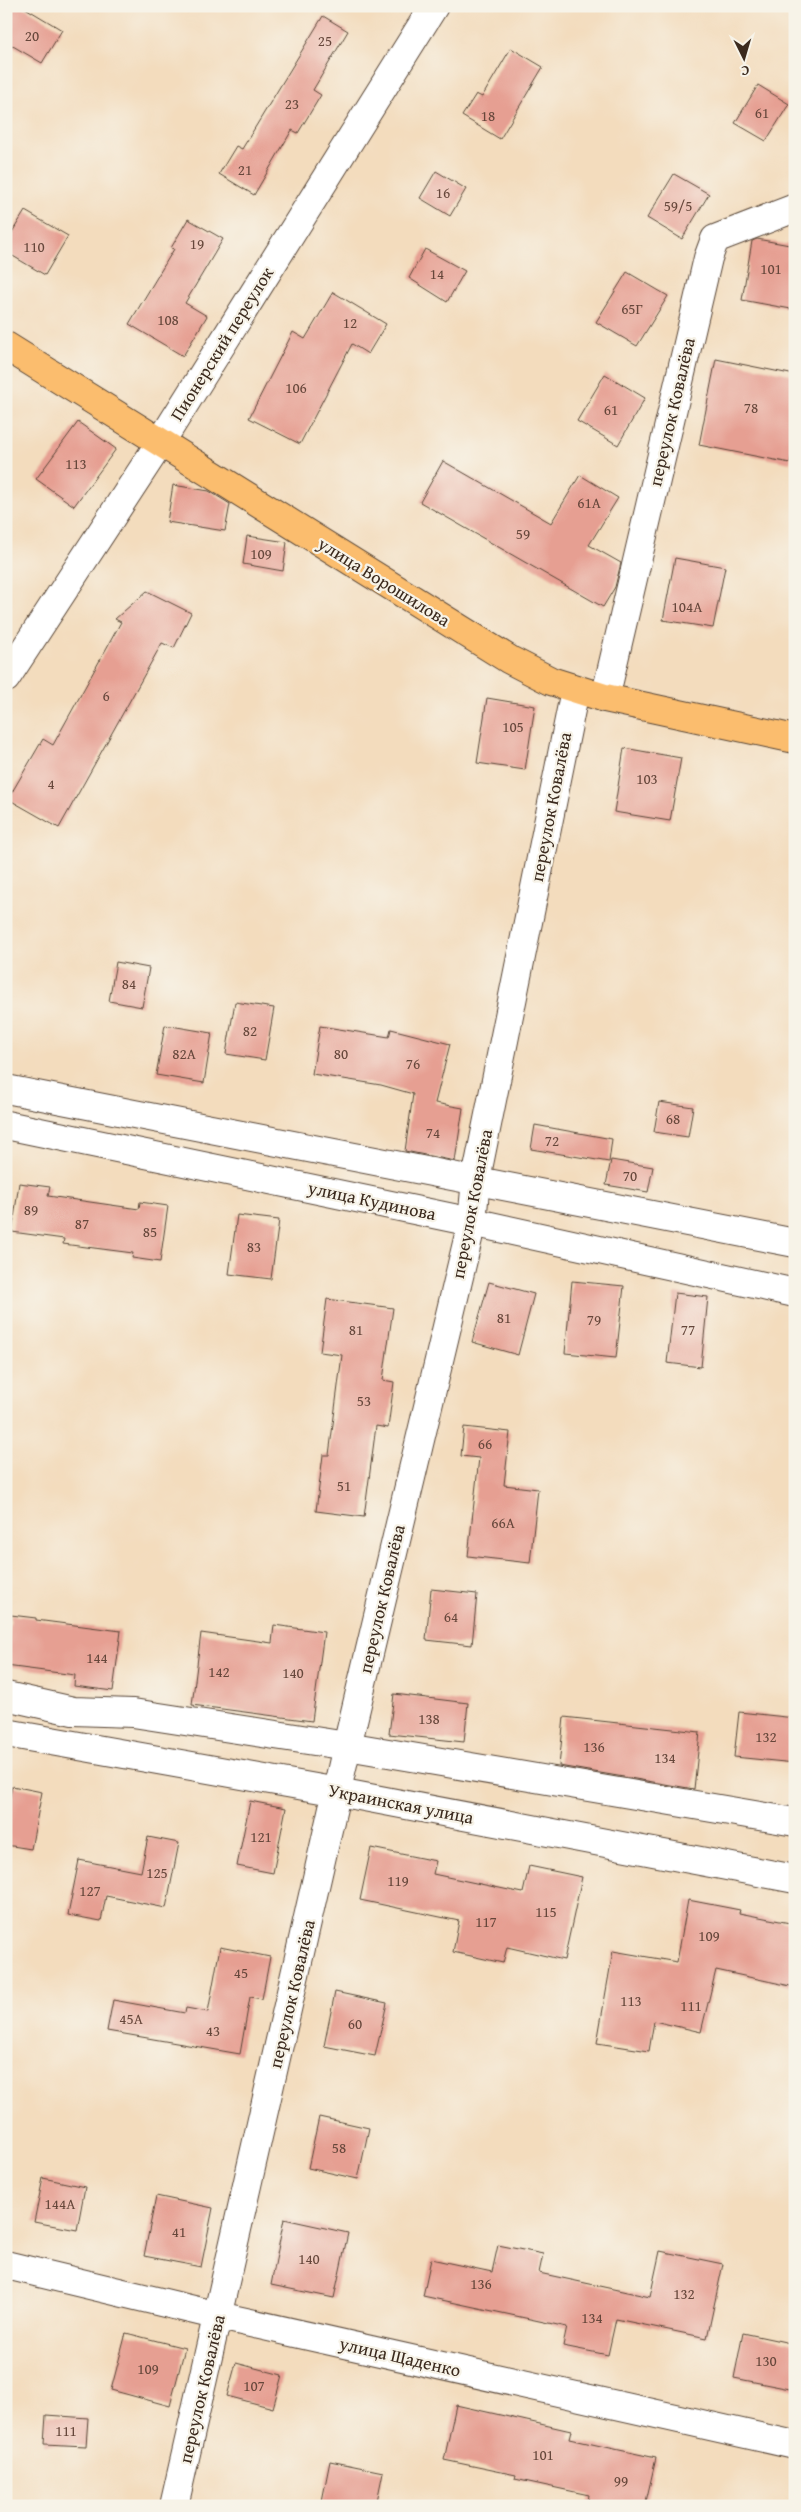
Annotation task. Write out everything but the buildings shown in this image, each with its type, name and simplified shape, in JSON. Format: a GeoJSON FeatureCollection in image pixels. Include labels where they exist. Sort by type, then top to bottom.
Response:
{"type":"FeatureCollection","features":[{"type":"Feature","properties":{"kind":"main road","name":"улица Ворошилова"},"geometry":{"type":"LineString","coordinates":[[6,346],[510,660],[551,681],[605,698],[795,739]]}},
{"type":"Feature","properties":{"kind":"street","name":"Пионерский переулок"},"geometry":{"type":"LineString","coordinates":[[6,678],[160,443],[434,6]]}},
{"type":"Feature","properties":{"kind":"street","name":"переулок Ковалёва"},"geometry":{"type":"LineString","coordinates":[[605,698],[708,258],[715,239],[795,208]]}},
{"type":"Feature","properties":{"kind":"street","name":"переулок Ковалёва"},"geometry":{"type":"LineString","coordinates":[[174,2506],[219,2316],[347,1746],[472,1222],[476,1179],[575,690]]}},
{"type":"Feature","properties":{"kind":"street"},"geometry":{"type":"LineString","coordinates":[[6,1090],[476,1179],[795,1243]]}},
{"type":"Feature","properties":{"kind":"street","name":"улица Кудинова"},"geometry":{"type":"LineString","coordinates":[[6,1125],[472,1222],[795,1293]]}},
{"type":"Feature","properties":{"kind":"street"},"geometry":{"type":"LineString","coordinates":[[6,1696],[73,1711],[133,1713],[347,1746],[795,1822]]}},
{"type":"Feature","properties":{"kind":"street","name":"Украинская улица"},"geometry":{"type":"LineString","coordinates":[[6,1733],[338,1792],[795,1879]]}},
{"type":"Feature","properties":{"kind":"street","name":"улица Щаденко"},"geometry":{"type":"LineString","coordinates":[[6,2265],[219,2316],[795,2445]]}}]}
